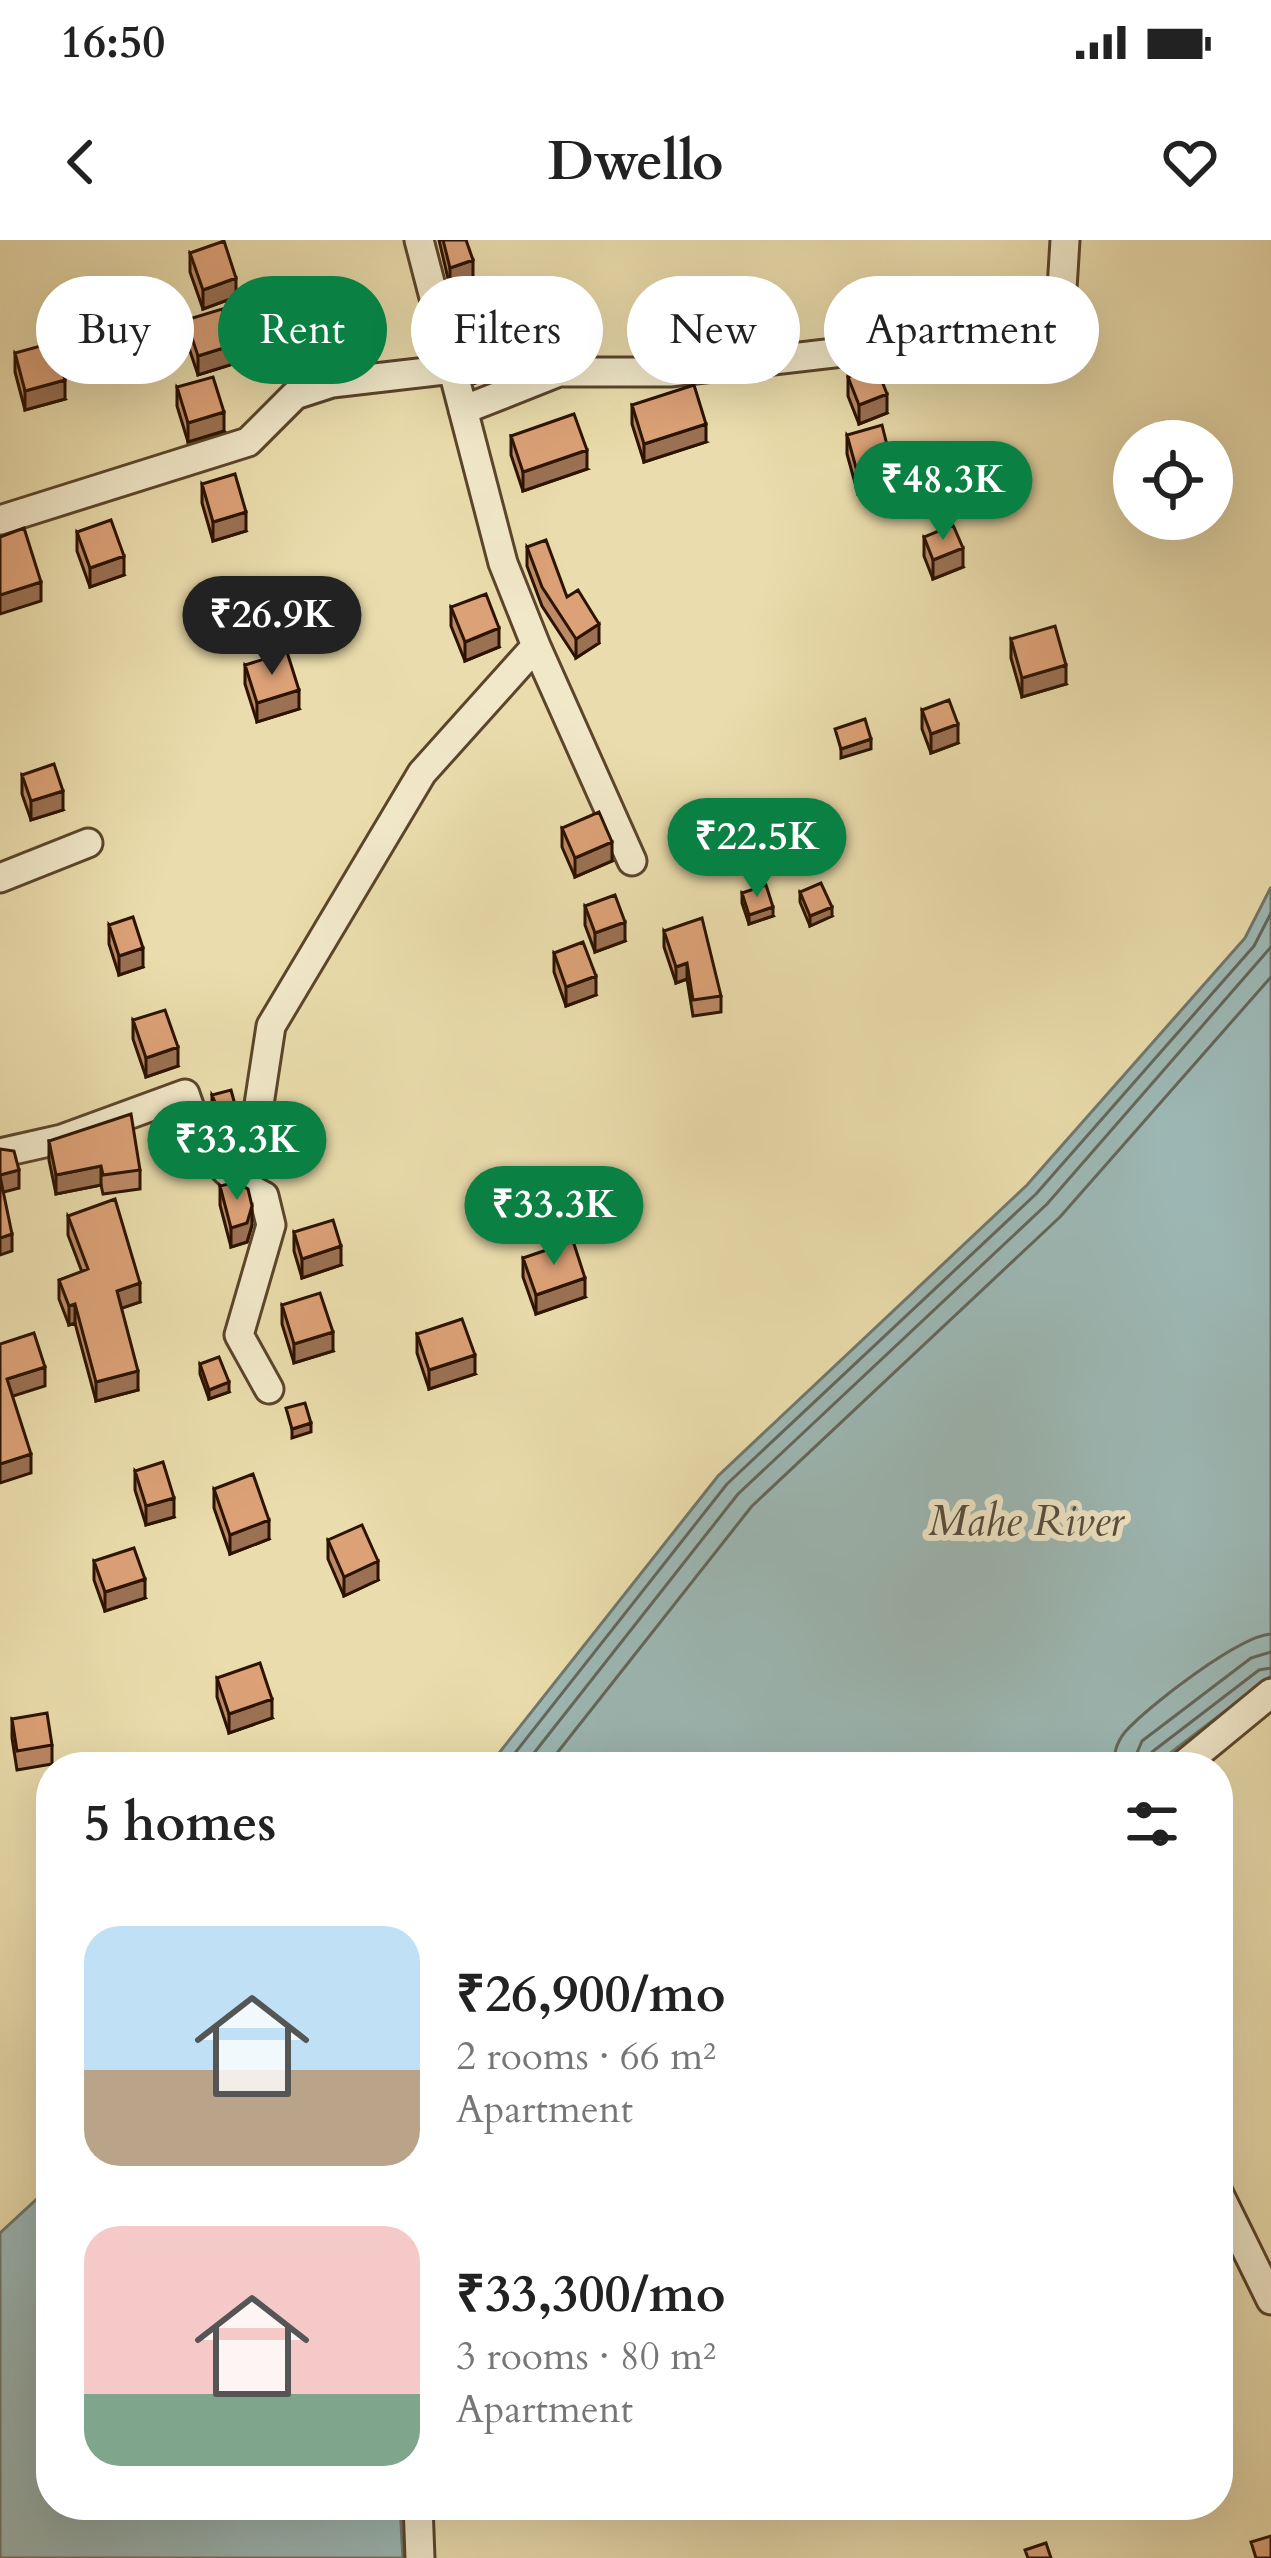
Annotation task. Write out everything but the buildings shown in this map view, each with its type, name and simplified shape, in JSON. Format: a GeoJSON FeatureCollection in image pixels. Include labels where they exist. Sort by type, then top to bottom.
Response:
{"type":"FeatureCollection","features":[{"type":"Feature","properties":{"kind":"street"},"geometry":{"type":"LineString","coordinates":[[419,240],[428,276]]}},
{"type":"Feature","properties":{"kind":"street"},"geometry":{"type":"LineString","coordinates":[[463,410],[560,372],[670,372],[972,337],[1059,338],[1065,240]]}},
{"type":"Feature","properties":{"kind":"street"},"geometry":{"type":"LineString","coordinates":[[0,520],[248,442],[296,394],[332,382],[411,374]]}},
{"type":"Feature","properties":{"kind":"street"},"geometry":{"type":"LineString","coordinates":[[457,384],[503,563],[632,861]]}},
{"type":"Feature","properties":{"kind":"street"},"geometry":{"type":"LineString","coordinates":[[258,1112],[271,1025],[422,772],[536,646]]}},
{"type":"Feature","properties":{"kind":"street"},"geometry":{"type":"LineString","coordinates":[[0,878],[88,843]]}},
{"type":"Feature","properties":{"kind":"street"},"geometry":{"type":"LineString","coordinates":[[0,1153],[62,1139],[185,1094],[196,1128],[226,1177],[264,1196],[271,1225],[239,1335],[269,1389]]}},
{"type":"Feature","properties":{"kind":"street"},"geometry":{"type":"LineString","coordinates":[[1199,1752],[1271,1693]]}},
{"type":"Feature","properties":{"kind":"street"},"geometry":{"type":"LineString","coordinates":[[1233,2223],[1271,2300]]}},
{"type":"Feature","properties":{"kind":"street"},"geometry":{"type":"LineString","coordinates":[[419,2520],[420,2558]]}},
{"type":"Feature","properties":{"kind":"water","name":"Mahe River"},"geometry":{"type":"Polygon","coordinates":[[[1271,887],[1271,1676],[1172,1752],[500,1752],[718,1476],[1027,1185],[1245,938],[1271,887]]]}},
{"type":"Feature","properties":{"kind":"water"},"geometry":{"type":"Polygon","coordinates":[[[36,2200],[36,2520],[401,2520],[403,2558],[0,2558],[0,2233],[36,2200]]]}}]}
